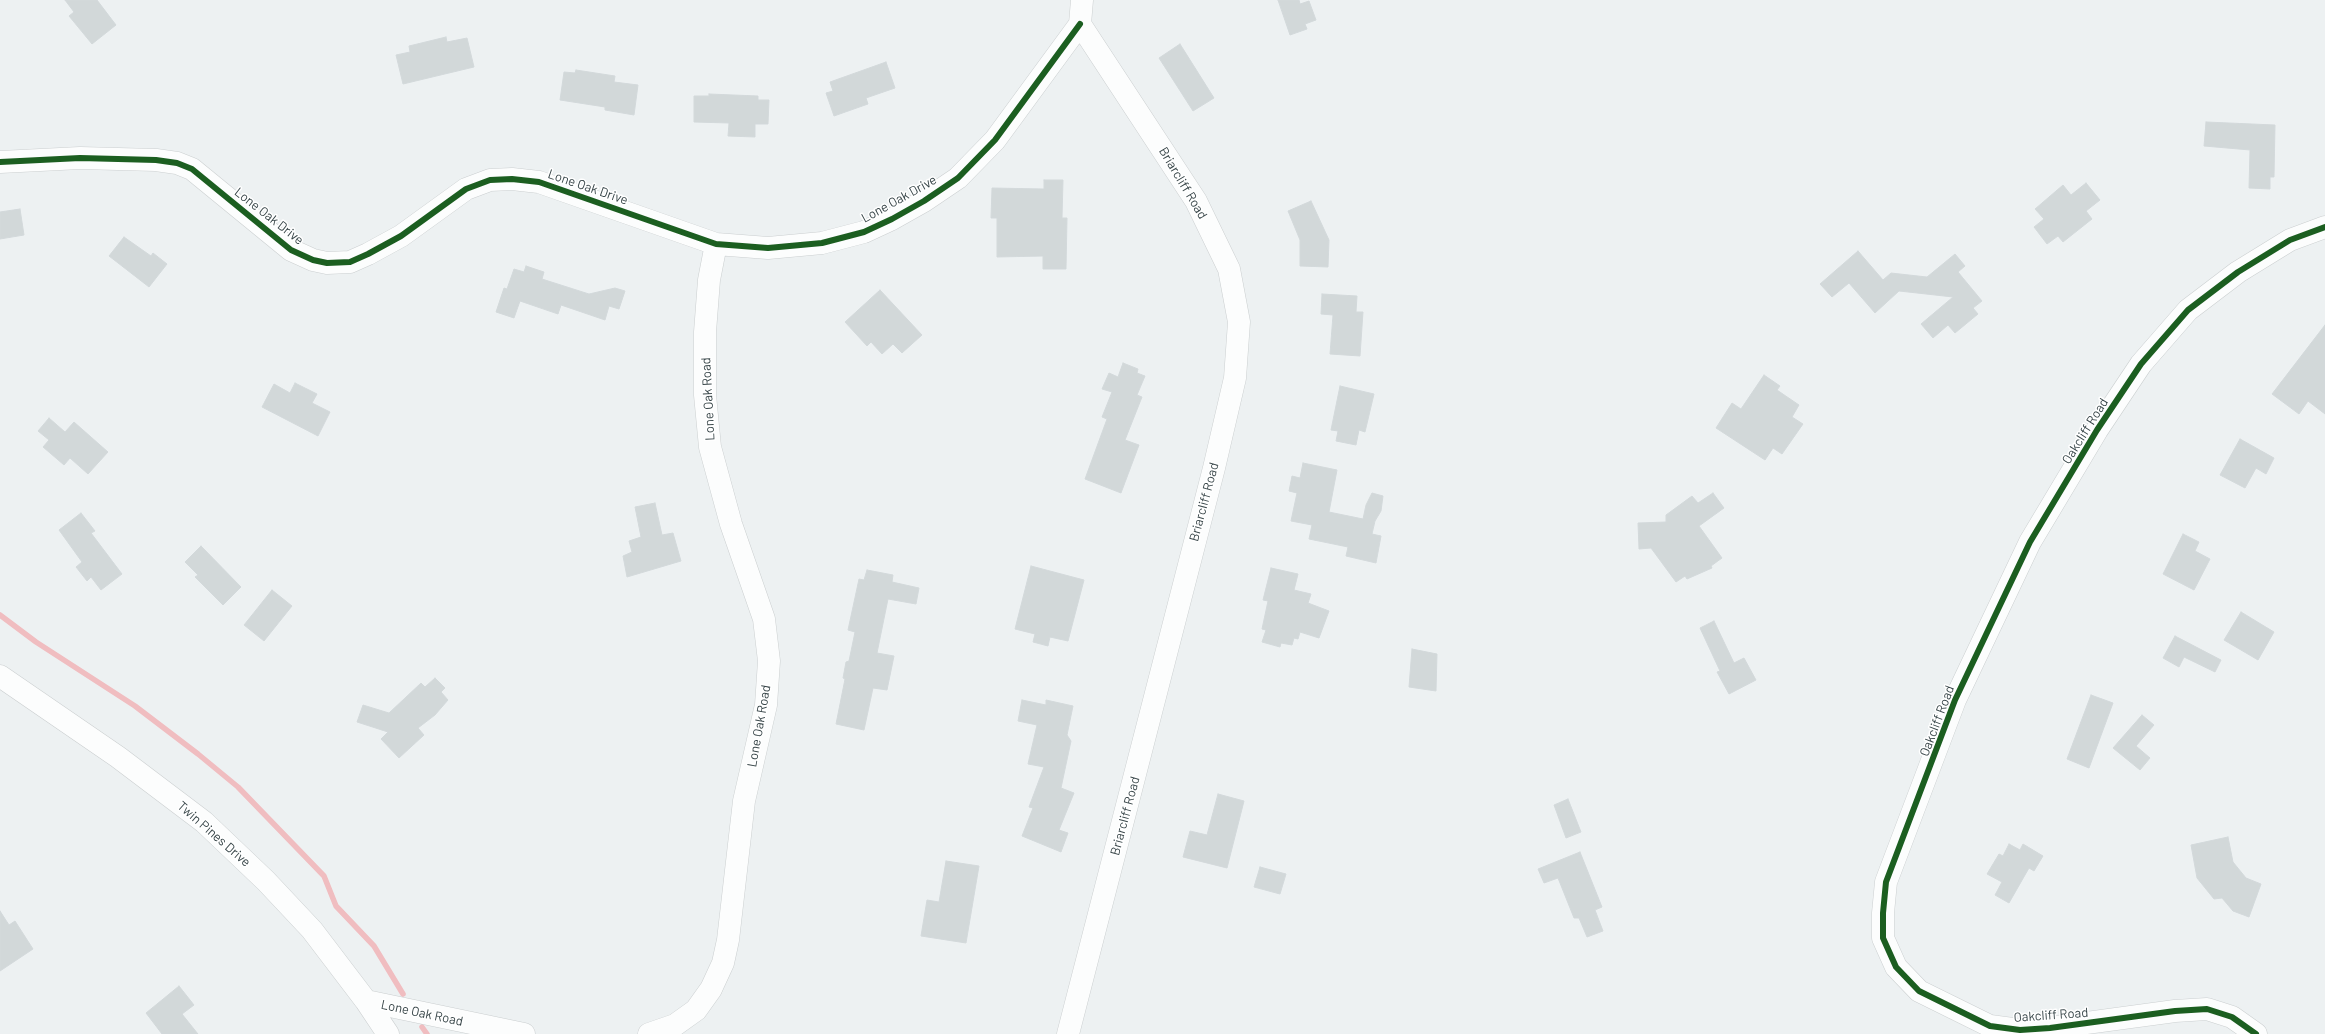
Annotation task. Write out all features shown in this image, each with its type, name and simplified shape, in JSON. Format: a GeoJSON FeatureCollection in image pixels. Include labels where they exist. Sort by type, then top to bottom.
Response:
{"type":"FeatureCollection","features":[{"type":"Feature","properties":{"kind":"street"},"geometry":{"type":"LineString","coordinates":[[1080,24],[1082,0]]}},
{"type":"Feature","properties":{"kind":"street","name":"Lone Oak Drive"},"geometry":{"type":"LineString","coordinates":[[0,162],[80,158],[156,160],[177,163],[192,169],[291,250],[313,260],[327,263],[350,262],[368,254],[401,236],[466,189],[490,180],[512,179],[539,182],[716,244],[768,248],[822,243],[864,232],[924,201],[958,178],[995,140],[1025,103],[1080,24]]}},
{"type":"Feature","properties":{"kind":"street","name":"Briarcliff Road"},"geometry":{"type":"LineString","coordinates":[[1068,1034],[1214,468],[1235,378],[1239,322],[1229,269],[1196,201],[1080,24]]}},
{"type":"Feature","properties":{"kind":"street","name":"Oakcliff Road"},"geometry":{"type":"LineString","coordinates":[[2256,1034],[2232,1017],[2207,1009],[2175,1011],[2050,1028],[2020,1030],[1990,1026],[1919,991],[1896,967],[1883,938],[1883,913],[1886,882],[1955,700],[2030,542],[2097,430],[2141,364],[2188,310],[2238,272],[2290,240],[2325,227]]}},
{"type":"Feature","properties":{"kind":"street","name":"Lone Oak Road"},"geometry":{"type":"LineString","coordinates":[[649,1034],[675,1025],[696,1010],[711,989],[723,963],[728,940],[744,801],[766,705],[769,661],[764,619],[731,524],[710,447],[706,396],[705,332],[709,280],[716,244]]}},
{"type":"Feature","properties":{"kind":"street","name":"Twin Pines Drive"},"geometry":{"type":"LineString","coordinates":[[0,676],[118,757],[204,822],[266,881],[312,930],[366,1001],[388,1034]]}},
{"type":"Feature","properties":{"kind":"street","name":"Lone Oak Road"},"geometry":{"type":"LineString","coordinates":[[366,1001],[524,1034]]}},
{"type":"Feature","properties":{"kind":"building"},"geometry":{"type":"Polygon","coordinates":[[[65,0],[97,0],[116,25],[92,44],[69,16],[74,12],[65,0]]]}},
{"type":"Feature","properties":{"kind":"building"},"geometry":{"type":"Polygon","coordinates":[[[1278,0],[1299,0],[1300,4],[1309,1],[1316,20],[1305,24],[1307,29],[1290,35],[1278,0]]]}},
{"type":"Feature","properties":{"kind":"building"},"geometry":{"type":"Polygon","coordinates":[[[446,37],[447,42],[467,38],[474,67],[403,84],[396,55],[410,52],[409,46],[446,37]]]}},
{"type":"Feature","properties":{"kind":"building"},"geometry":{"type":"Polygon","coordinates":[[[1180,44],[1214,98],[1193,111],[1159,58],[1180,44]]]}},
{"type":"Feature","properties":{"kind":"building"},"geometry":{"type":"Polygon","coordinates":[[[886,62],[895,88],[866,98],[868,104],[834,116],[826,93],[833,91],[830,82],[886,62]]]}},
{"type":"Feature","properties":{"kind":"building"},"geometry":{"type":"Polygon","coordinates":[[[576,70],[615,76],[614,82],[638,85],[634,115],[605,110],[605,107],[560,100],[564,72],[575,73],[576,70]]]}},
{"type":"Feature","properties":{"kind":"building"},"geometry":{"type":"Polygon","coordinates":[[[709,94],[758,96],[758,100],[769,100],[768,124],[755,124],[755,137],[728,136],[729,123],[694,122],[694,96],[709,96],[709,94]]]}},
{"type":"Feature","properties":{"kind":"building"},"geometry":{"type":"Polygon","coordinates":[[[2206,122],[2275,125],[2274,177],[2270,177],[2270,189],[2249,188],[2250,150],[2204,146],[2206,122]]]}},
{"type":"Feature","properties":{"kind":"building"},"geometry":{"type":"Polygon","coordinates":[[[1044,180],[1063,180],[1062,218],[1067,218],[1066,269],[1043,269],[1043,256],[997,257],[997,218],[991,218],[992,188],[1044,189],[1044,180]]]}},
{"type":"Feature","properties":{"kind":"building"},"geometry":{"type":"Polygon","coordinates":[[[2086,183],[2100,200],[2086,211],[2092,219],[2063,242],[2058,236],[2047,244],[2034,227],[2044,219],[2035,209],[2063,185],[2071,195],[2086,183]]]}},
{"type":"Feature","properties":{"kind":"building"},"geometry":{"type":"Polygon","coordinates":[[[1311,201],[1329,240],[1328,267],[1300,266],[1300,240],[1288,211],[1311,201]]]}},
{"type":"Feature","properties":{"kind":"building"},"geometry":{"type":"Polygon","coordinates":[[[20,209],[24,235],[0,239],[0,212],[20,209]]]}},
{"type":"Feature","properties":{"kind":"building"},"geometry":{"type":"Polygon","coordinates":[[[124,237],[151,256],[153,253],[167,264],[149,287],[109,256],[124,237]]]}},
{"type":"Feature","properties":{"kind":"building"},"geometry":{"type":"Polygon","coordinates":[[[1858,251],[1883,280],[1891,273],[1927,277],[1955,254],[1965,266],[1958,272],[1982,301],[1973,308],[1978,314],[1955,333],[1948,325],[1933,338],[1921,324],[1953,297],[1899,291],[1875,313],[1849,283],[1832,297],[1820,284],[1858,251]]]}},
{"type":"Feature","properties":{"kind":"building"},"geometry":{"type":"Polygon","coordinates":[[[526,266],[544,272],[542,279],[589,294],[615,288],[625,291],[619,309],[609,306],[605,320],[561,305],[558,314],[520,301],[514,318],[496,312],[504,288],[507,289],[514,269],[524,272],[526,266]]]}},
{"type":"Feature","properties":{"kind":"building"},"geometry":{"type":"Polygon","coordinates":[[[880,290],[922,335],[902,353],[893,344],[882,354],[871,342],[867,346],[845,322],[880,290]]]}},
{"type":"Feature","properties":{"kind":"building"},"geometry":{"type":"Polygon","coordinates":[[[1322,294],[1357,296],[1356,312],[1363,312],[1360,356],[1330,354],[1333,315],[1321,314],[1322,294]]]}},
{"type":"Feature","properties":{"kind":"building"},"geometry":{"type":"Polygon","coordinates":[[[2325,325],[2325,414],[2308,401],[2299,414],[2272,394],[2325,325]]]}},
{"type":"Feature","properties":{"kind":"building"},"geometry":{"type":"Polygon","coordinates":[[[1123,363],[1138,369],[1137,373],[1145,376],[1137,395],[1142,397],[1125,440],[1139,445],[1121,493],[1085,479],[1107,419],[1102,417],[1112,392],[1102,389],[1109,373],[1118,377],[1123,363]]]}},
{"type":"Feature","properties":{"kind":"building"},"geometry":{"type":"Polygon","coordinates":[[[1764,375],[1780,386],[1777,390],[1799,405],[1792,417],[1803,424],[1782,454],[1773,448],[1765,460],[1716,428],[1732,403],[1741,409],[1764,375]]]}},
{"type":"Feature","properties":{"kind":"building"},"geometry":{"type":"Polygon","coordinates":[[[295,383],[317,394],[312,403],[330,412],[318,436],[262,407],[274,384],[290,393],[295,383]]]}},
{"type":"Feature","properties":{"kind":"building"},"geometry":{"type":"Polygon","coordinates":[[[1340,386],[1374,394],[1365,432],[1359,430],[1356,445],[1336,441],[1338,431],[1331,430],[1340,386]]]}},
{"type":"Feature","properties":{"kind":"building"},"geometry":{"type":"Polygon","coordinates":[[[49,418],[65,432],[74,422],[108,452],[88,474],[70,458],[64,465],[43,447],[49,440],[38,431],[49,418]]]}},
{"type":"Feature","properties":{"kind":"building"},"geometry":{"type":"Polygon","coordinates":[[[2240,439],[2274,458],[2266,474],[2256,468],[2245,488],[2220,475],[2240,439]]]}},
{"type":"Feature","properties":{"kind":"building"},"geometry":{"type":"Polygon","coordinates":[[[1303,463],[1337,470],[1329,512],[1363,519],[1366,505],[1372,493],[1383,496],[1381,511],[1375,521],[1372,534],[1381,536],[1376,563],[1346,556],[1348,547],[1309,539],[1312,525],[1291,521],[1297,493],[1289,491],[1292,476],[1300,478],[1303,463]]]}},
{"type":"Feature","properties":{"kind":"building"},"geometry":{"type":"Polygon","coordinates":[[[1713,493],[1724,508],[1699,526],[1722,558],[1711,566],[1712,568],[1687,579],[1685,576],[1676,582],[1651,548],[1639,549],[1638,523],[1666,522],[1666,515],[1692,496],[1698,503],[1713,493]]]}},
{"type":"Feature","properties":{"kind":"building"},"geometry":{"type":"Polygon","coordinates":[[[655,503],[662,535],[673,533],[681,561],[627,577],[623,556],[632,552],[629,541],[641,537],[635,507],[655,503]]]}},
{"type":"Feature","properties":{"kind":"building"},"geometry":{"type":"Polygon","coordinates":[[[81,513],[95,531],[91,533],[122,574],[101,590],[91,577],[87,581],[76,567],[82,562],[59,530],[81,513]]]}},
{"type":"Feature","properties":{"kind":"building"},"geometry":{"type":"Polygon","coordinates":[[[2183,534],[2199,542],[2195,551],[2210,559],[2194,590],[2163,574],[2183,534]]]}},
{"type":"Feature","properties":{"kind":"building"},"geometry":{"type":"Polygon","coordinates":[[[201,546],[241,587],[223,605],[195,577],[198,575],[185,562],[201,546]]]}},
{"type":"Feature","properties":{"kind":"building"},"geometry":{"type":"Polygon","coordinates":[[[1031,566],[1084,580],[1068,641],[1050,637],[1048,646],[1033,642],[1035,634],[1015,629],[1031,566]]]}},
{"type":"Feature","properties":{"kind":"building"},"geometry":{"type":"Polygon","coordinates":[[[1271,568],[1298,574],[1294,590],[1311,594],[1308,603],[1329,611],[1319,638],[1300,632],[1298,639],[1294,638],[1292,645],[1281,643],[1280,647],[1262,642],[1266,630],[1262,629],[1268,601],[1263,600],[1271,568]]]}},
{"type":"Feature","properties":{"kind":"building"},"geometry":{"type":"Polygon","coordinates":[[[867,570],[893,575],[892,582],[919,588],[916,604],[888,599],[877,653],[894,656],[887,690],[873,688],[864,730],[836,724],[845,679],[843,678],[846,662],[849,661],[855,632],[848,630],[859,579],[864,580],[867,570]]]}},
{"type":"Feature","properties":{"kind":"building"},"geometry":{"type":"Polygon","coordinates":[[[272,590],[292,606],[264,641],[244,625],[272,590]]]}},
{"type":"Feature","properties":{"kind":"building"},"geometry":{"type":"Polygon","coordinates":[[[2241,612],[2274,632],[2258,660],[2224,640],[2241,612]]]}},
{"type":"Feature","properties":{"kind":"building"},"geometry":{"type":"Polygon","coordinates":[[[1714,621],[1734,663],[1744,658],[1756,680],[1729,694],[1717,672],[1720,671],[1700,628],[1714,621]]]}},
{"type":"Feature","properties":{"kind":"building"},"geometry":{"type":"Polygon","coordinates":[[[2175,636],[2221,660],[2215,672],[2184,657],[2179,667],[2163,658],[2175,636]]]}},
{"type":"Feature","properties":{"kind":"building"},"geometry":{"type":"Polygon","coordinates":[[[1412,649],[1437,654],[1436,691],[1409,687],[1412,649]]]}},
{"type":"Feature","properties":{"kind":"building"},"geometry":{"type":"Polygon","coordinates":[[[435,678],[445,688],[441,692],[448,700],[435,715],[418,728],[424,735],[399,758],[381,739],[388,732],[357,722],[363,705],[389,713],[421,683],[425,687],[435,678]]]}},
{"type":"Feature","properties":{"kind":"building"},"geometry":{"type":"Polygon","coordinates":[[[2091,695],[2113,703],[2089,768],[2067,759],[2091,695]]]}},
{"type":"Feature","properties":{"kind":"building"},"geometry":{"type":"Polygon","coordinates":[[[1022,700],[1046,705],[1046,700],[1073,706],[1067,735],[1071,741],[1061,788],[1074,793],[1059,830],[1068,833],[1061,852],[1022,836],[1033,808],[1029,807],[1044,767],[1028,764],[1037,725],[1018,721],[1022,700]]]}},
{"type":"Feature","properties":{"kind":"building"},"geometry":{"type":"Polygon","coordinates":[[[2142,715],[2154,725],[2136,746],[2150,758],[2140,770],[2113,748],[2142,715]]]}},
{"type":"Feature","properties":{"kind":"building"},"geometry":{"type":"Polygon","coordinates":[[[1218,794],[1244,801],[1227,868],[1183,857],[1190,831],[1207,835],[1218,794]]]}},
{"type":"Feature","properties":{"kind":"building"},"geometry":{"type":"Polygon","coordinates":[[[1568,799],[1581,832],[1566,838],[1554,805],[1568,799]]]}},
{"type":"Feature","properties":{"kind":"building"},"geometry":{"type":"Polygon","coordinates":[[[2228,837],[2233,862],[2246,878],[2261,884],[2249,917],[2233,911],[2222,898],[2214,899],[2197,878],[2191,845],[2228,837]]]}},
{"type":"Feature","properties":{"kind":"building"},"geometry":{"type":"Polygon","coordinates":[[[2009,844],[2020,850],[2023,844],[2043,856],[2034,871],[2029,868],[2009,903],[1995,895],[2002,882],[1987,874],[1999,854],[2003,856],[2009,844]]]}},
{"type":"Feature","properties":{"kind":"building"},"geometry":{"type":"Polygon","coordinates":[[[1580,852],[1602,907],[1595,910],[1603,931],[1587,937],[1579,918],[1574,918],[1558,878],[1544,883],[1538,869],[1580,852]]]}},
{"type":"Feature","properties":{"kind":"building"},"geometry":{"type":"Polygon","coordinates":[[[946,861],[979,866],[966,943],[921,936],[927,900],[939,902],[946,861]]]}},
{"type":"Feature","properties":{"kind":"building"},"geometry":{"type":"Polygon","coordinates":[[[1260,867],[1286,874],[1280,894],[1254,887],[1260,867]]]}},
{"type":"Feature","properties":{"kind":"building"},"geometry":{"type":"Polygon","coordinates":[[[0,911],[9,925],[15,921],[33,949],[0,971],[0,911]]]}},
{"type":"Feature","properties":{"kind":"building"},"geometry":{"type":"Polygon","coordinates":[[[179,986],[194,1005],[182,1014],[198,1034],[162,1034],[146,1013],[179,986]]]}},
{"type":"Feature","properties":{"kind":"waterway"},"geometry":{"type":"LineString","coordinates":[[0,615],[36,642],[135,706],[198,754],[238,787],[324,876],[336,906],[374,946],[403,994]]}},
{"type":"Feature","properties":{"kind":"waterway"},"geometry":{"type":"LineString","coordinates":[[422,1027],[427,1034]]}},
{"type":"Feature","properties":{"kind":"cycle path"},"geometry":{"type":"LineString","coordinates":[[0,162],[80,158],[156,160],[177,163],[192,169],[291,250],[313,260],[327,263],[350,262],[368,254],[401,236],[466,189],[490,180],[512,179],[539,182],[716,244],[768,248],[822,243],[864,232],[892,219],[924,201],[958,178],[995,140],[1080,24]]}},
{"type":"Feature","properties":{"kind":"cycle path"},"geometry":{"type":"LineString","coordinates":[[2256,1034],[2232,1017],[2207,1009],[2175,1011],[2050,1028],[2020,1030],[1990,1026],[1919,991],[1896,967],[1883,938],[1883,913],[1886,882],[1955,700],[2030,542],[2097,430],[2141,364],[2188,310],[2238,272],[2290,240],[2325,227]]}}]}
